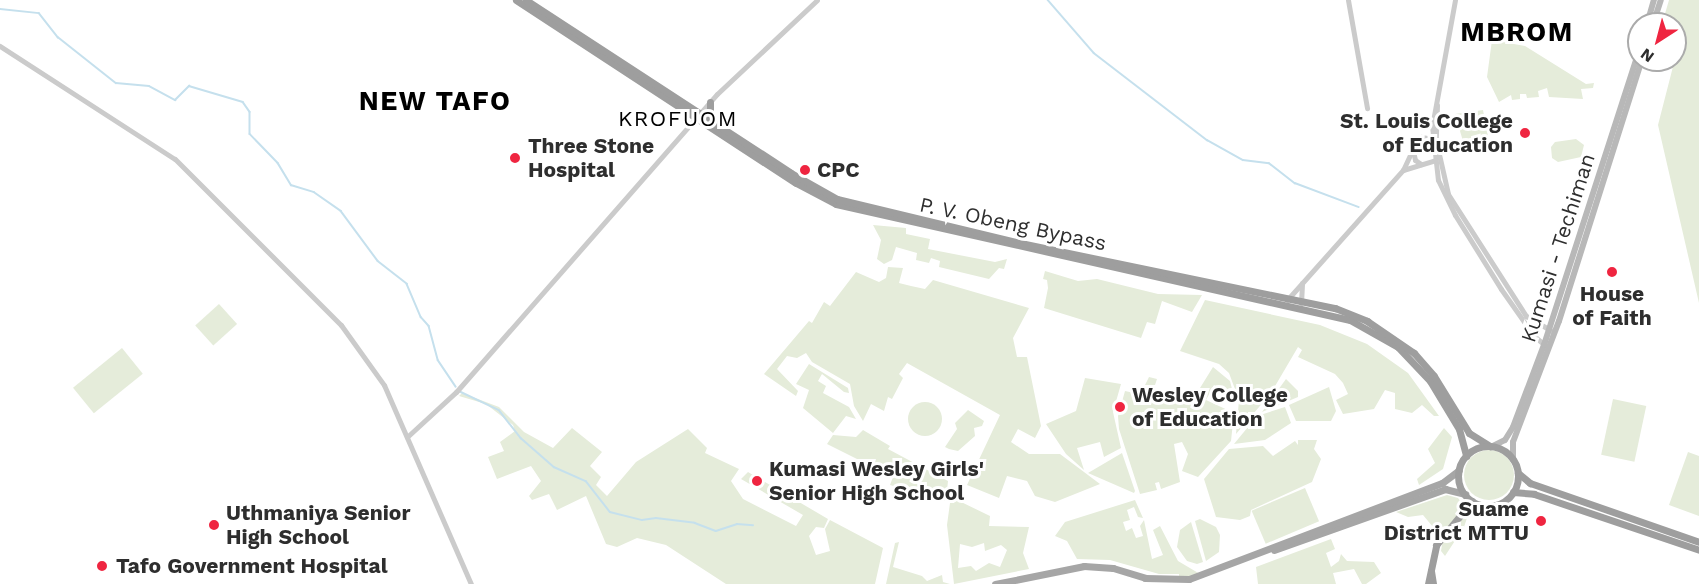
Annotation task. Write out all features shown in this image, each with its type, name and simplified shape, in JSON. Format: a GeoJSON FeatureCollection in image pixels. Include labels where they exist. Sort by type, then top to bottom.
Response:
{"type":"FeatureCollection","features":[{"type":"Feature","properties":{"kind":"highway","name":"P. V. Obeng Bypass"},"geometry":{"type":"LineString","coordinates":[[516,0],[836,204],[1172,278],[1353,314],[1400,341],[1431,373],[1469,433],[1492,446]]}},
{"type":"Feature","properties":{"kind":"highway","name":"P. V. Obeng Bypass"},"geometry":{"type":"LineString","coordinates":[[526,0],[698,116],[710,121],[837,199],[1172,278]]}},
{"type":"Feature","properties":{"kind":"highway"},"geometry":{"type":"LineString","coordinates":[[710,102],[710,121]]}},
{"type":"Feature","properties":{"kind":"highway","name":"P. V. Obeng Bypass"},"geometry":{"type":"LineString","coordinates":[[1300,304],[1350,320],[1398,347],[1430,381],[1459,429],[1466,456]]}},
{"type":"Feature","properties":{"kind":"highway"},"geometry":{"type":"LineString","coordinates":[[1699,542],[1658,531],[1534,494],[1513,492],[1495,504],[1472,501],[1465,494],[1459,470],[1466,456],[1492,446],[1513,460],[1518,473],[1530,483],[1658,531],[1699,550]]}},
{"type":"Feature","properties":{"kind":"highway"},"geometry":{"type":"LineString","coordinates":[[1513,492],[1518,473]]}},
{"type":"Feature","properties":{"kind":"highway"},"geometry":{"type":"LineString","coordinates":[[1428,584],[1436,545],[1472,501]]}},
{"type":"Feature","properties":{"kind":"highway"},"geometry":{"type":"LineString","coordinates":[[1431,571],[1433,584]]}},
{"type":"Feature","properties":{"kind":"main road","name":"Kumasi - Techiman"},"geometry":{"type":"LineString","coordinates":[[1552,331],[1632,72]]}},
{"type":"Feature","properties":{"kind":"main road","name":"Kumasi - Techiman"},"geometry":{"type":"LineString","coordinates":[[1513,460],[1513,442],[1638,72]]}},
{"type":"Feature","properties":{"kind":"main road","name":"Kumasi - Techiman"},"geometry":{"type":"LineString","coordinates":[[1492,446],[1505,440],[1513,427],[1547,346]]}},
{"type":"Feature","properties":{"kind":"main road"},"geometry":{"type":"LineString","coordinates":[[995,584],[1084,566],[1175,581],[1212,573],[1442,483],[1459,470]]}},
{"type":"Feature","properties":{"kind":"main road"},"geometry":{"type":"LineString","coordinates":[[1268,551],[1285,549],[1445,489],[1465,494]]}},
{"type":"Feature","properties":{"kind":"street"},"geometry":{"type":"LineString","coordinates":[[407,437],[458,390],[710,102],[818,0]]}},
{"type":"Feature","properties":{"kind":"street"},"geometry":{"type":"LineString","coordinates":[[1348,0],[1367,108]]}},
{"type":"Feature","properties":{"kind":"street"},"geometry":{"type":"LineString","coordinates":[[1431,138],[1455,0]]}},
{"type":"Feature","properties":{"kind":"street"},"geometry":{"type":"LineString","coordinates":[[0,46],[175,159],[341,325],[384,385],[471,584]]}},
{"type":"Feature","properties":{"kind":"street"},"geometry":{"type":"LineString","coordinates":[[1437,103],[1431,138],[1451,200],[1530,321],[1552,331]]}},
{"type":"Feature","properties":{"kind":"street"},"geometry":{"type":"LineString","coordinates":[[1287,301],[1403,170],[1412,153],[1414,142],[1431,138]]}},
{"type":"Feature","properties":{"kind":"street"},"geometry":{"type":"LineString","coordinates":[[1412,153],[1436,172]]}},
{"type":"Feature","properties":{"kind":"street"},"geometry":{"type":"LineString","coordinates":[[1403,170],[1437,159]]}},
{"type":"Feature","properties":{"kind":"street"},"geometry":{"type":"LineString","coordinates":[[1437,159],[1436,172],[1455,215],[1533,336],[1547,346]]}},
{"type":"Feature","properties":{"kind":"street"},"geometry":{"type":"LineString","coordinates":[[1300,304],[1302,283]]}},
{"type":"Feature","properties":{"kind":"green space"},"geometry":{"type":"Polygon","coordinates":[[[1669,0],[1699,0],[1699,303],[1658,125],[1672,72],[1687,72],[1687,12],[1666,12],[1669,0]]]}},
{"type":"Feature","properties":{"kind":"green space"},"geometry":{"type":"Polygon","coordinates":[[[1492,40],[1525,46],[1586,84],[1594,83],[1593,88],[1581,89],[1583,99],[1549,97],[1547,88],[1538,91],[1539,97],[1527,98],[1526,94],[1520,94],[1520,99],[1512,100],[1511,95],[1499,102],[1487,77],[1492,40]]]}},
{"type":"Feature","properties":{"kind":"green space"},"geometry":{"type":"Polygon","coordinates":[[[1483,110],[1489,142],[1465,148],[1455,114],[1483,110]]]}},
{"type":"Feature","properties":{"kind":"green space"},"geometry":{"type":"Polygon","coordinates":[[[1576,139],[1584,145],[1581,157],[1558,162],[1552,158],[1551,147],[1555,142],[1576,139]]]}},
{"type":"Feature","properties":{"kind":"green space"},"geometry":{"type":"Polygon","coordinates":[[[873,225],[906,228],[906,234],[930,239],[928,249],[995,262],[1007,259],[1004,269],[999,268],[989,279],[939,267],[940,261],[931,258],[929,263],[916,260],[917,253],[896,247],[892,260],[884,264],[877,259],[881,240],[873,225]]]}},
{"type":"Feature","properties":{"kind":"green space"},"geometry":{"type":"Polygon","coordinates":[[[888,267],[903,268],[899,283],[925,289],[933,280],[1029,308],[1013,338],[1017,357],[1027,357],[1041,426],[1035,438],[1018,429],[1011,442],[1029,454],[1060,454],[1100,484],[1055,502],[1035,496],[1027,481],[1007,476],[999,498],[967,485],[1000,415],[907,363],[899,374],[903,378],[892,399],[888,397],[884,411],[871,404],[863,421],[854,406],[850,384],[812,362],[806,353],[797,358],[787,356],[777,369],[798,391],[796,396],[764,374],[809,321],[812,323],[824,302],[830,306],[856,272],[879,282],[886,278],[888,267]]]}},
{"type":"Feature","properties":{"kind":"green space"},"geometry":{"type":"Polygon","coordinates":[[[1045,271],[1078,281],[1097,279],[1158,294],[1202,295],[1192,312],[1162,301],[1155,324],[1147,322],[1141,338],[1044,308],[1048,288],[1047,280],[1043,279],[1045,271]]]}},
{"type":"Feature","properties":{"kind":"green space"},"geometry":{"type":"Polygon","coordinates":[[[1205,300],[1320,325],[1367,344],[1408,373],[1439,416],[1434,416],[1422,405],[1412,413],[1395,409],[1395,393],[1385,390],[1374,409],[1343,414],[1336,400],[1348,394],[1343,383],[1335,374],[1298,357],[1302,350],[1298,347],[1271,393],[1236,434],[1239,400],[1229,373],[1219,364],[1180,351],[1205,300]]]}},
{"type":"Feature","properties":{"kind":"green space"},"geometry":{"type":"Polygon","coordinates":[[[219,304],[237,324],[213,345],[195,325],[219,304]]]}},
{"type":"Feature","properties":{"kind":"green space"},"geometry":{"type":"Polygon","coordinates":[[[122,348],[143,374],[94,413],[73,388],[122,348]]]}},
{"type":"Feature","properties":{"kind":"green space"},"geometry":{"type":"Polygon","coordinates":[[[809,364],[848,388],[849,393],[844,392],[822,374],[818,381],[826,386],[823,393],[849,407],[856,419],[846,416],[833,433],[803,408],[809,390],[796,384],[809,364]]]}},
{"type":"Feature","properties":{"kind":"green space"},"geometry":{"type":"Polygon","coordinates":[[[1213,367],[1230,381],[1234,397],[1214,385],[1206,400],[1234,413],[1231,441],[1198,477],[1182,471],[1188,454],[1182,442],[1174,444],[1180,482],[1161,489],[1159,482],[1155,483],[1157,490],[1140,494],[1119,429],[1118,416],[1125,391],[1134,393],[1138,385],[1144,387],[1149,377],[1157,379],[1154,388],[1166,392],[1164,401],[1174,404],[1177,396],[1198,403],[1200,388],[1213,367]]]}},
{"type":"Feature","properties":{"kind":"green space"},"geometry":{"type":"Polygon","coordinates":[[[1085,378],[1121,384],[1113,412],[1121,448],[1104,457],[1100,442],[1077,448],[1084,470],[1066,454],[1046,424],[1076,411],[1085,378]]]}},
{"type":"Feature","properties":{"kind":"green space"},"geometry":{"type":"Polygon","coordinates":[[[1286,379],[1298,391],[1298,397],[1262,412],[1286,379]]]}},
{"type":"Feature","properties":{"kind":"green space"},"geometry":{"type":"Polygon","coordinates":[[[1329,387],[1336,411],[1331,421],[1296,421],[1289,405],[1329,387]]]}},
{"type":"Feature","properties":{"kind":"green space"},"geometry":{"type":"Polygon","coordinates":[[[462,393],[499,407],[524,432],[553,448],[572,428],[602,452],[590,466],[601,477],[596,485],[607,496],[636,462],[688,429],[707,448],[705,453],[739,469],[731,481],[743,499],[796,526],[803,515],[741,479],[748,472],[828,519],[824,528],[816,527],[809,536],[816,555],[830,551],[825,529],[830,520],[883,548],[875,584],[726,584],[666,545],[637,538],[617,547],[606,544],[586,496],[557,510],[549,494],[532,500],[529,496],[541,481],[531,466],[497,479],[488,457],[504,451],[500,442],[515,431],[513,425],[486,404],[459,396],[462,393]]]}},
{"type":"Feature","properties":{"kind":"green space"},"geometry":{"type":"Polygon","coordinates":[[[1613,399],[1646,406],[1634,462],[1601,455],[1613,399]]]}},
{"type":"Feature","properties":{"kind":"green space"},"geometry":{"type":"Polygon","coordinates":[[[925,402],[937,407],[942,419],[937,431],[925,436],[913,431],[908,419],[913,407],[925,402]]]}},
{"type":"Feature","properties":{"kind":"green space"},"geometry":{"type":"Polygon","coordinates":[[[1285,407],[1291,423],[1265,440],[1234,444],[1257,416],[1285,407]]]}},
{"type":"Feature","properties":{"kind":"green space"},"geometry":{"type":"Polygon","coordinates":[[[968,410],[984,421],[982,426],[974,428],[975,436],[958,451],[945,447],[957,429],[955,423],[968,410]]]}},
{"type":"Feature","properties":{"kind":"green space"},"geometry":{"type":"Polygon","coordinates":[[[1444,428],[1452,437],[1443,469],[1419,485],[1417,479],[1435,463],[1428,449],[1444,428]]]}},
{"type":"Feature","properties":{"kind":"green space"},"geometry":{"type":"Polygon","coordinates":[[[863,430],[890,446],[888,449],[948,481],[946,501],[890,485],[893,477],[827,444],[833,435],[856,437],[863,430]]]}},
{"type":"Feature","properties":{"kind":"green space"},"geometry":{"type":"Polygon","coordinates":[[[1298,440],[1317,440],[1314,449],[1321,459],[1312,482],[1251,510],[1250,516],[1240,520],[1216,517],[1204,479],[1229,449],[1263,446],[1273,456],[1295,441],[1298,445],[1298,440]]]}},
{"type":"Feature","properties":{"kind":"green space"},"geometry":{"type":"Polygon","coordinates":[[[1489,450],[1507,457],[1514,475],[1507,493],[1489,500],[1471,493],[1464,475],[1471,457],[1489,450]]]}},
{"type":"Feature","properties":{"kind":"green space"},"geometry":{"type":"Polygon","coordinates":[[[1688,452],[1699,456],[1699,516],[1669,505],[1688,452]]]}},
{"type":"Feature","properties":{"kind":"green space"},"geometry":{"type":"Polygon","coordinates":[[[1122,453],[1135,491],[1134,493],[1088,473],[1122,453]]]}},
{"type":"Feature","properties":{"kind":"green space"},"geometry":{"type":"Polygon","coordinates":[[[1305,488],[1319,521],[1266,544],[1252,511],[1305,488]]]}},
{"type":"Feature","properties":{"kind":"green space"},"geometry":{"type":"Polygon","coordinates":[[[1447,495],[1458,498],[1469,512],[1464,527],[1445,556],[1441,551],[1443,539],[1423,515],[1408,517],[1396,512],[1447,495]]]}},
{"type":"Feature","properties":{"kind":"green space"},"geometry":{"type":"Polygon","coordinates":[[[955,499],[990,516],[989,526],[1029,527],[1023,553],[1029,569],[954,584],[947,525],[950,503],[954,503],[955,499]],[[984,543],[972,547],[960,544],[958,568],[971,566],[976,571],[989,563],[1000,567],[1007,550],[1001,545],[985,551],[984,543]]]}},
{"type":"Feature","properties":{"kind":"green space"},"geometry":{"type":"Polygon","coordinates":[[[1135,500],[1143,518],[1138,517],[1134,507],[1127,510],[1130,520],[1123,522],[1126,531],[1132,528],[1136,538],[1143,536],[1140,526],[1144,520],[1152,559],[1163,555],[1153,530],[1160,526],[1178,561],[1200,574],[1179,579],[1179,574],[1159,574],[1110,560],[1077,559],[1067,541],[1055,536],[1065,522],[1135,500]]]}},
{"type":"Feature","properties":{"kind":"green space"},"geometry":{"type":"Polygon","coordinates":[[[1200,519],[1216,527],[1220,535],[1219,552],[1206,561],[1195,521],[1200,519]]]}},
{"type":"Feature","properties":{"kind":"green space"},"geometry":{"type":"Polygon","coordinates":[[[1191,522],[1203,562],[1197,564],[1187,561],[1177,547],[1180,530],[1191,522]]]}},
{"type":"Feature","properties":{"kind":"green space"},"geometry":{"type":"Polygon","coordinates":[[[1331,539],[1335,549],[1326,553],[1331,567],[1339,561],[1341,554],[1347,561],[1374,562],[1381,573],[1366,584],[1362,584],[1354,569],[1333,573],[1336,584],[1258,584],[1256,567],[1331,539]]]}},
{"type":"Feature","properties":{"kind":"green space"},"geometry":{"type":"Polygon","coordinates":[[[899,542],[893,567],[922,576],[927,581],[942,575],[943,582],[950,584],[886,584],[895,543],[899,542]]]}},
{"type":"Feature","properties":{"kind":"waterway"},"geometry":{"type":"LineString","coordinates":[[1048,0],[1094,53],[1207,140],[1243,160],[1269,163],[1295,183],[1359,207]]}},
{"type":"Feature","properties":{"kind":"waterway"},"geometry":{"type":"LineString","coordinates":[[0,9],[39,13],[58,37],[116,83],[149,86],[175,100],[189,86],[243,102],[250,112],[250,134],[278,163],[291,185],[314,192],[341,211],[378,261],[407,284],[421,317],[429,326],[438,360],[456,387]]}},
{"type":"Feature","properties":{"kind":"waterway"},"geometry":{"type":"LineString","coordinates":[[459,391],[499,410],[521,438],[554,467],[586,481],[610,512],[642,520],[656,518],[695,523],[716,531],[737,524],[753,525]]}},
{"type":"Feature","properties":{"kind":"place","name":"St. Louis College of Education"},"geometry":{"type":"Point","coordinates":[1525,133]}},
{"type":"Feature","properties":{"kind":"place","name":"Three Stone Hospital"},"geometry":{"type":"Point","coordinates":[515,158]}},
{"type":"Feature","properties":{"kind":"place","name":"CPC"},"geometry":{"type":"Point","coordinates":[805,170]}},
{"type":"Feature","properties":{"kind":"place","name":"House of Faith"},"geometry":{"type":"Point","coordinates":[1612,272]}},
{"type":"Feature","properties":{"kind":"place","name":"Wesley College of Education"},"geometry":{"type":"Point","coordinates":[1120,407]}},
{"type":"Feature","properties":{"kind":"place","name":"Kumasi Wesley Girls' Senior High School"},"geometry":{"type":"Point","coordinates":[757,481]}},
{"type":"Feature","properties":{"kind":"place","name":"Suame District MTTU"},"geometry":{"type":"Point","coordinates":[1541,521]}},
{"type":"Feature","properties":{"kind":"place","name":"Uthmaniya Senior High School"},"geometry":{"type":"Point","coordinates":[214,525]}},
{"type":"Feature","properties":{"kind":"place","name":"Tafo Government Hospital"},"geometry":{"type":"Point","coordinates":[102,566]}},
{"type":"Feature","properties":{"kind":"district","name":"MBROM"},"geometry":{"type":"Point","coordinates":[1517,33]}},
{"type":"Feature","properties":{"kind":"district","name":"NEW TAFO"},"geometry":{"type":"Point","coordinates":[435,102]}},
{"type":"Feature","properties":{"kind":"district","name":"KROFUOM"},"geometry":{"type":"Point","coordinates":[678,119]}}]}
